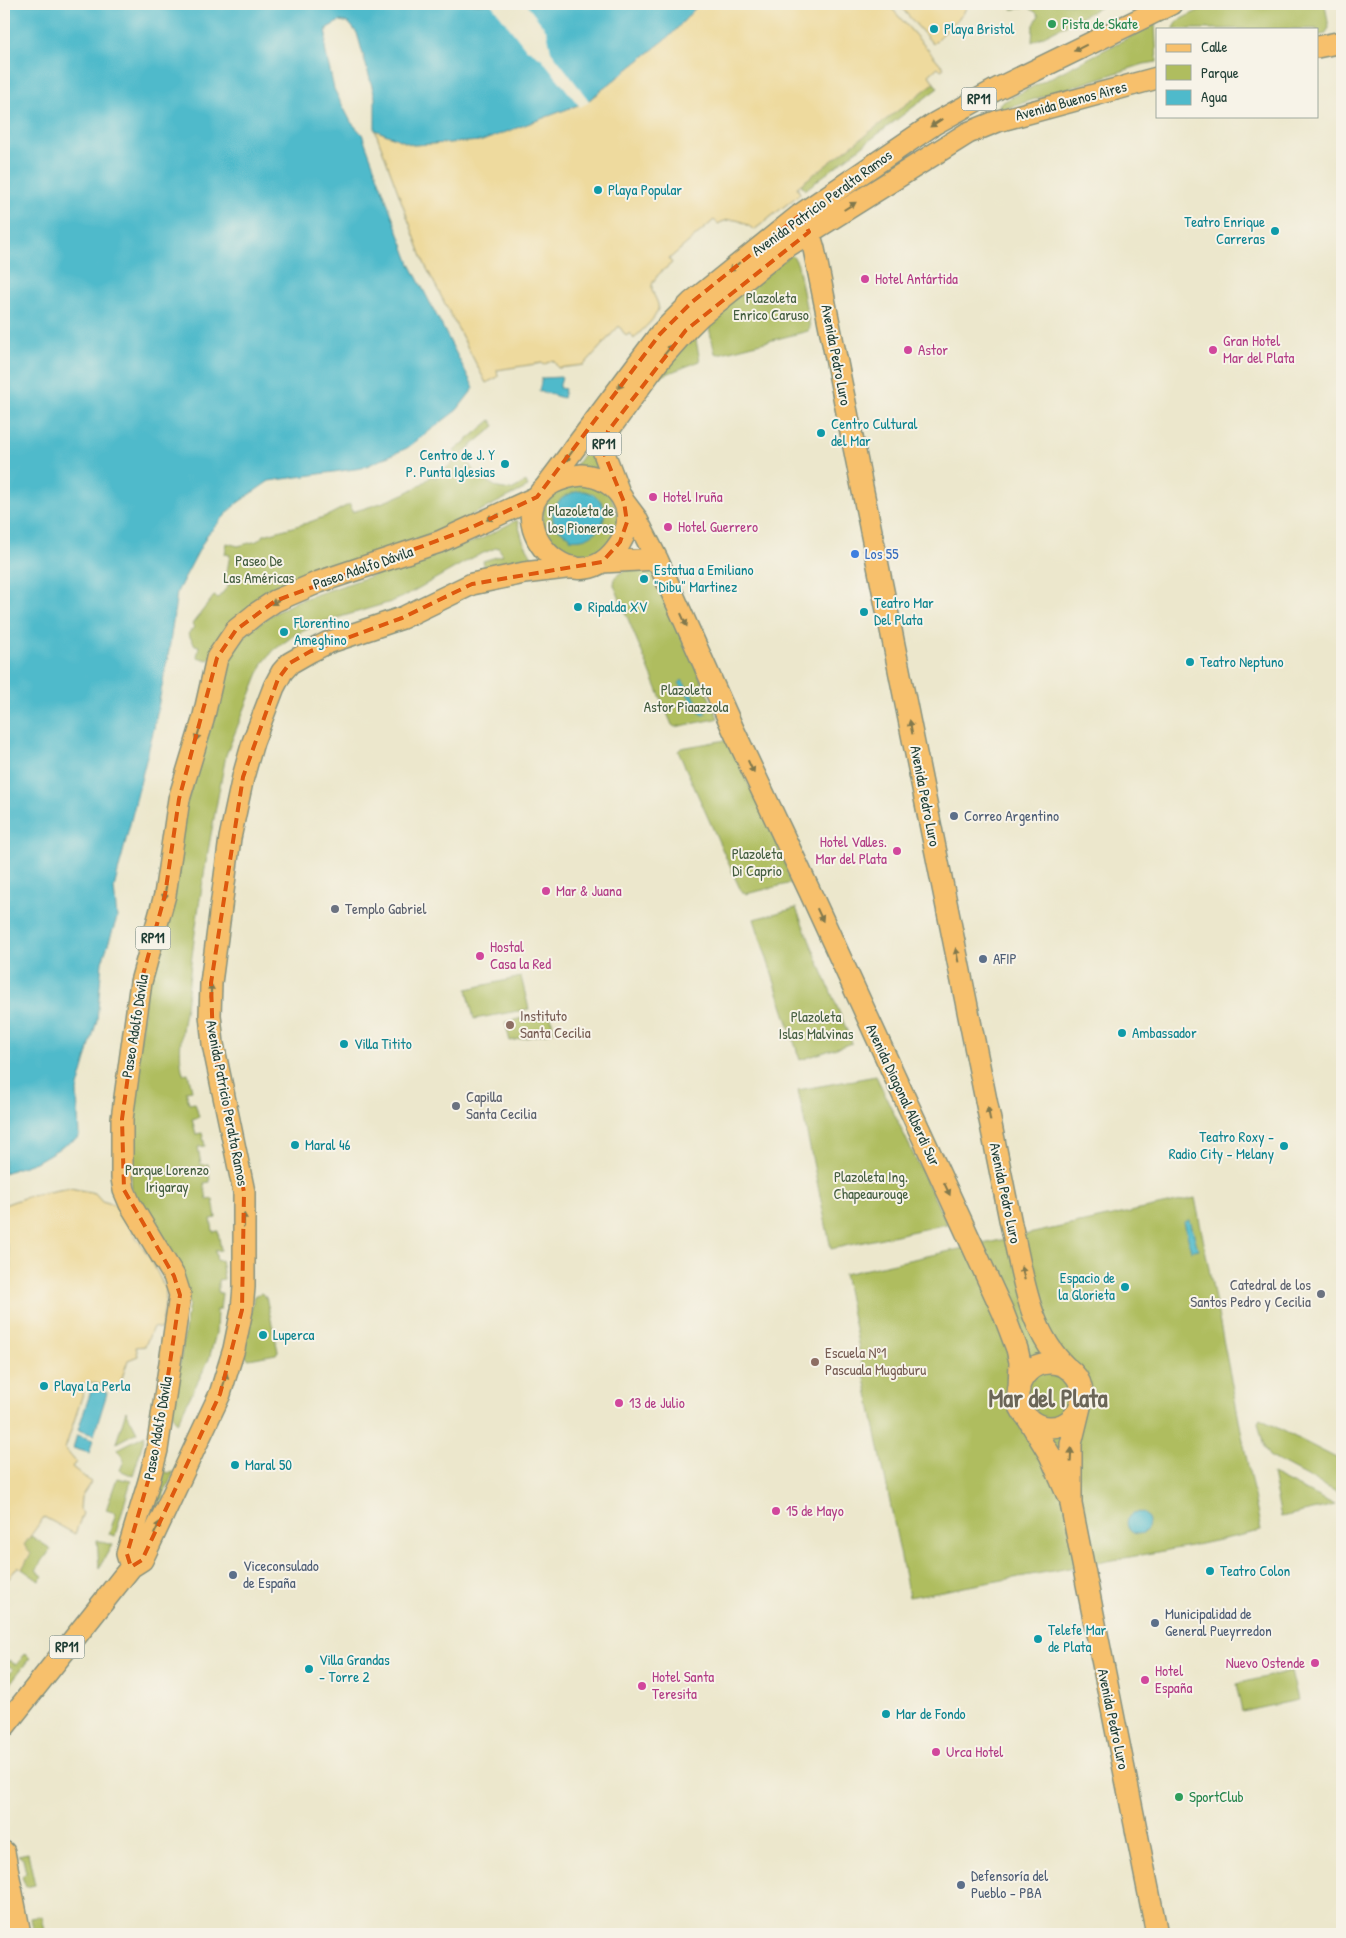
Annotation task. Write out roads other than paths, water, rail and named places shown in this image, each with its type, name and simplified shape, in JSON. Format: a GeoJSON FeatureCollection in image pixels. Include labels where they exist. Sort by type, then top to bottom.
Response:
{"type":"FeatureCollection","features":[{"type":"Feature","properties":{"kind":"main road","name":"Avenida Patricio Peralta Ramos"},"geometry":{"type":"LineString","coordinates":[[541,493],[660,334],[692,302],[804,224],[955,112],[1171,4]]}},
{"type":"Feature","properties":{"kind":"main road"},"geometry":{"type":"LineString","coordinates":[[1318,47],[1342,42]]}},
{"type":"Feature","properties":{"kind":"main road","name":"Avenida Buenos Aires"},"geometry":{"type":"LineString","coordinates":[[985,126],[1156,78]]}},
{"type":"Feature","properties":{"kind":"main road","name":"Avenida Patricio Peralta Ramos"},"geometry":{"type":"LineString","coordinates":[[621,496],[606,462],[604,446],[608,431],[672,345],[700,316],[783,249],[804,224],[948,144],[985,126]]}},
{"type":"Feature","properties":{"kind":"main road","name":"Avenida Pedro Luro"},"geometry":{"type":"LineString","coordinates":[[804,224],[816,258],[1011,1224],[1032,1310],[1038,1326],[1046,1343],[1068,1369]]}},
{"type":"Feature","properties":{"kind":"main road","name":"RP11"},"geometry":{"type":"LineString","coordinates":[[582,475],[600,478],[621,496],[627,522],[624,536],[616,548],[602,562],[589,566],[574,567],[558,562],[538,542],[532,520],[533,506],[541,493],[564,479],[582,475]]}},
{"type":"Feature","properties":{"kind":"main road","name":"Paseo Adolfo Dávila"},"geometry":{"type":"LineString","coordinates":[[130,1568],[127,1554],[150,1481],[180,1295],[174,1276],[130,1204],[124,1190],[122,1178],[122,1119],[141,982],[165,894],[179,799],[203,720],[217,658],[236,630],[275,601],[319,582],[439,542],[541,493]]}},
{"type":"Feature","properties":{"kind":"main road","name":"Avenida Diagonal Alberdi Sur"},"geometry":{"type":"LineString","coordinates":[[621,496],[636,518],[657,559],[733,729],[1003,1312],[1020,1362],[1019,1390]]}},
{"type":"Feature","properties":{"kind":"main road"},"geometry":{"type":"LineString","coordinates":[[602,562],[657,559]]}},
{"type":"Feature","properties":{"kind":"main road","name":"Avenida Patricio Peralta Ramos"},"geometry":{"type":"LineString","coordinates":[[4,1727],[130,1568],[142,1560],[220,1394],[230,1365],[238,1330],[244,1287],[244,1192],[213,1044],[210,1015],[211,983],[230,838],[241,786],[250,752],[274,687],[282,672],[290,663],[311,651],[327,643],[402,618],[472,584],[524,573],[574,567]]}},
{"type":"Feature","properties":{"kind":"main road"},"geometry":{"type":"LineString","coordinates":[[1003,1312],[1013,1323],[1022,1325],[1030,1319],[1032,1310]]}},
{"type":"Feature","properties":{"kind":"main road"},"geometry":{"type":"LineString","coordinates":[[1047,1364],[1058,1364],[1068,1369],[1076,1376],[1082,1395],[1080,1407],[1074,1417],[1064,1424],[1053,1427],[1034,1423],[1022,1409],[1019,1399],[1019,1390],[1027,1374],[1036,1367],[1047,1364]]}},
{"type":"Feature","properties":{"kind":"main road","name":"Avenida Pedro Luro"},"geometry":{"type":"LineString","coordinates":[[1080,1407],[1071,1444],[1071,1504],[1157,1934]]}},
{"type":"Feature","properties":{"kind":"main road","name":"Avenida Pedro Luro"},"geometry":{"type":"LineString","coordinates":[[1027,1417],[1050,1455],[1071,1504]]}},
{"type":"Feature","properties":{"kind":"main road"},"geometry":{"type":"LineString","coordinates":[[156,1450],[167,1462],[172,1464],[190,1460]]}},
{"type":"Feature","properties":{"kind":"main road"},"geometry":{"type":"LineString","coordinates":[[4,1852],[20,1934]]}},
{"type":"Feature","properties":{"kind":"water"},"geometry":{"type":"Polygon","coordinates":[[[4,4],[699,4],[671,35],[589,100],[482,141],[413,145],[375,130],[375,97],[357,33],[349,23],[340,21],[327,28],[325,49],[334,89],[351,122],[362,134],[410,264],[474,388],[457,410],[407,448],[362,468],[269,481],[236,504],[207,535],[177,592],[169,650],[154,728],[114,888],[117,918],[102,962],[97,1020],[77,1091],[79,1137],[36,1162],[4,1173],[4,4]]]}},
{"type":"Feature","properties":{"kind":"water"},"geometry":{"type":"Polygon","coordinates":[[[562,377],[559,388],[565,389],[563,398],[539,391],[542,378],[562,377]]]}},
{"type":"Feature","properties":{"kind":"water"},"geometry":{"type":"Polygon","coordinates":[[[584,491],[595,496],[602,503],[605,512],[603,521],[599,529],[591,535],[582,539],[570,539],[570,536],[560,530],[554,523],[554,509],[565,496],[574,492],[584,491]]]}},
{"type":"Feature","properties":{"kind":"water"},"geometry":{"type":"Polygon","coordinates":[[[682,680],[706,714],[702,715],[679,683],[682,680]]]}},
{"type":"Feature","properties":{"kind":"water"},"geometry":{"type":"Polygon","coordinates":[[[1190,1220],[1198,1249],[1191,1251],[1184,1222],[1190,1220]]]}},
{"type":"Feature","properties":{"kind":"water"},"geometry":{"type":"Polygon","coordinates":[[[4,1239],[9,1255],[10,1272],[4,1306],[4,1239]]]}},
{"type":"Feature","properties":{"kind":"water"},"geometry":{"type":"Polygon","coordinates":[[[92,1388],[107,1393],[94,1435],[78,1430],[92,1388]]]}},
{"type":"Feature","properties":{"kind":"water"},"geometry":{"type":"Polygon","coordinates":[[[77,1435],[93,1440],[89,1453],[73,1448],[77,1435]]]}},
{"type":"Feature","properties":{"kind":"water"},"geometry":{"type":"Polygon","coordinates":[[[1138,1512],[1146,1515],[1149,1523],[1146,1531],[1138,1534],[1130,1531],[1127,1523],[1130,1515],[1138,1512]]]}},
{"type":"Feature","properties":{"kind":"place","name":"Pista de Skate"},"geometry":{"type":"Point","coordinates":[1052,24]}},
{"type":"Feature","properties":{"kind":"place","name":"Playa Bristol"},"geometry":{"type":"Point","coordinates":[934,29]}},
{"type":"Feature","properties":{"kind":"place","name":"Playa Popular"},"geometry":{"type":"Point","coordinates":[598,190]}},
{"type":"Feature","properties":{"kind":"place","name":"Teatro Enrique Carreras"},"geometry":{"type":"Point","coordinates":[1275,231]}},
{"type":"Feature","properties":{"kind":"place","name":"Hotel Antártida"},"geometry":{"type":"Point","coordinates":[865,279]}},
{"type":"Feature","properties":{"kind":"place","name":"Astor"},"geometry":{"type":"Point","coordinates":[908,350]}},
{"type":"Feature","properties":{"kind":"place","name":"Gran Hotel Mar del Plata"},"geometry":{"type":"Point","coordinates":[1213,350]}},
{"type":"Feature","properties":{"kind":"place","name":"Centro Cultural del Mar"},"geometry":{"type":"Point","coordinates":[821,433]}},
{"type":"Feature","properties":{"kind":"place","name":"Centro de J. Y P. Punta Iglesias"},"geometry":{"type":"Point","coordinates":[505,464]}},
{"type":"Feature","properties":{"kind":"place","name":"Hotel Iruña"},"geometry":{"type":"Point","coordinates":[653,497]}},
{"type":"Feature","properties":{"kind":"place","name":"Hotel Guerrero"},"geometry":{"type":"Point","coordinates":[668,527]}},
{"type":"Feature","properties":{"kind":"place","name":"Los 55"},"geometry":{"type":"Point","coordinates":[855,554]}},
{"type":"Feature","properties":{"kind":"place","name":"Estatua a Emiliano \"Dibu\" Martinez"},"geometry":{"type":"Point","coordinates":[644,579]}},
{"type":"Feature","properties":{"kind":"place","name":"Ripalda XV"},"geometry":{"type":"Point","coordinates":[578,607]}},
{"type":"Feature","properties":{"kind":"place","name":"Teatro Mar Del Plata"},"geometry":{"type":"Point","coordinates":[864,612]}},
{"type":"Feature","properties":{"kind":"place","name":"Florentino Ameghino"},"geometry":{"type":"Point","coordinates":[284,632]}},
{"type":"Feature","properties":{"kind":"place","name":"Teatro Neptuno"},"geometry":{"type":"Point","coordinates":[1190,662]}},
{"type":"Feature","properties":{"kind":"place","name":"Correo Argentino"},"geometry":{"type":"Point","coordinates":[954,816]}},
{"type":"Feature","properties":{"kind":"place","name":"Hotel Valles. Mar del Plata"},"geometry":{"type":"Point","coordinates":[897,851]}},
{"type":"Feature","properties":{"kind":"place","name":"Mar & Juana"},"geometry":{"type":"Point","coordinates":[546,891]}},
{"type":"Feature","properties":{"kind":"place","name":"Templo Gabriel"},"geometry":{"type":"Point","coordinates":[335,909]}},
{"type":"Feature","properties":{"kind":"place","name":"Hostal Casa la Red"},"geometry":{"type":"Point","coordinates":[480,956]}},
{"type":"Feature","properties":{"kind":"place","name":"AFIP"},"geometry":{"type":"Point","coordinates":[983,959]}},
{"type":"Feature","properties":{"kind":"place","name":"Instituto Santa Cecilia"},"geometry":{"type":"Point","coordinates":[510,1025]}},
{"type":"Feature","properties":{"kind":"place","name":"Ambassador"},"geometry":{"type":"Point","coordinates":[1122,1033]}},
{"type":"Feature","properties":{"kind":"place","name":"Villa Titito"},"geometry":{"type":"Point","coordinates":[344,1044]}},
{"type":"Feature","properties":{"kind":"place","name":"Capilla Santa Cecilia"},"geometry":{"type":"Point","coordinates":[456,1106]}},
{"type":"Feature","properties":{"kind":"place","name":"Maral 46"},"geometry":{"type":"Point","coordinates":[295,1145]}},
{"type":"Feature","properties":{"kind":"place","name":"Teatro Roxy - Radio City - Melany"},"geometry":{"type":"Point","coordinates":[1284,1146]}},
{"type":"Feature","properties":{"kind":"place","name":"Espacio de la Glorieta"},"geometry":{"type":"Point","coordinates":[1125,1287]}},
{"type":"Feature","properties":{"kind":"place","name":"Catedral de los Santos Pedro y Cecilia"},"geometry":{"type":"Point","coordinates":[1321,1294]}},
{"type":"Feature","properties":{"kind":"place","name":"Luperca"},"geometry":{"type":"Point","coordinates":[263,1335]}},
{"type":"Feature","properties":{"kind":"place","name":"Escuela Nº1 Pascuala Mugaburu"},"geometry":{"type":"Point","coordinates":[815,1362]}},
{"type":"Feature","properties":{"kind":"place","name":"Playa La Perla"},"geometry":{"type":"Point","coordinates":[44,1386]}},
{"type":"Feature","properties":{"kind":"place","name":"13 de Julio"},"geometry":{"type":"Point","coordinates":[619,1403]}},
{"type":"Feature","properties":{"kind":"place","name":"Maral 50"},"geometry":{"type":"Point","coordinates":[235,1465]}},
{"type":"Feature","properties":{"kind":"place","name":"15 de Mayo"},"geometry":{"type":"Point","coordinates":[776,1511]}},
{"type":"Feature","properties":{"kind":"place","name":"Teatro Colon"},"geometry":{"type":"Point","coordinates":[1210,1571]}},
{"type":"Feature","properties":{"kind":"place","name":"Viceconsulado de España"},"geometry":{"type":"Point","coordinates":[233,1575]}},
{"type":"Feature","properties":{"kind":"place","name":"Municipalidad de General Pueyrredon"},"geometry":{"type":"Point","coordinates":[1155,1623]}},
{"type":"Feature","properties":{"kind":"place","name":"Telefe Mar de Plata"},"geometry":{"type":"Point","coordinates":[1038,1639]}},
{"type":"Feature","properties":{"kind":"place","name":"Nuevo Ostende"},"geometry":{"type":"Point","coordinates":[1315,1663]}},
{"type":"Feature","properties":{"kind":"place","name":"Villa Grandas - Torre 2"},"geometry":{"type":"Point","coordinates":[309,1669]}},
{"type":"Feature","properties":{"kind":"place","name":"Hotel España"},"geometry":{"type":"Point","coordinates":[1145,1680]}},
{"type":"Feature","properties":{"kind":"place","name":"Hotel Santa Teresita"},"geometry":{"type":"Point","coordinates":[642,1686]}},
{"type":"Feature","properties":{"kind":"place","name":"Mar de Fondo"},"geometry":{"type":"Point","coordinates":[886,1714]}},
{"type":"Feature","properties":{"kind":"place","name":"Urca Hotel"},"geometry":{"type":"Point","coordinates":[936,1752]}},
{"type":"Feature","properties":{"kind":"place","name":"SportClub"},"geometry":{"type":"Point","coordinates":[1179,1797]}},
{"type":"Feature","properties":{"kind":"place","name":"Defensoría del Pueblo - PBA"},"geometry":{"type":"Point","coordinates":[961,1885]}},
{"type":"Feature","properties":{"kind":"district","name":"Mar del Plata"},"geometry":{"type":"Point","coordinates":[1048,1398]}},
{"type":"Feature","properties":{"kind":"park label","name":"Plazoleta Enrico Caruso"},"geometry":{"type":"Point","coordinates":[771,306]}},
{"type":"Feature","properties":{"kind":"park label","name":"Plazoleta de los Pioneros"},"geometry":{"type":"Point","coordinates":[581,520]}},
{"type":"Feature","properties":{"kind":"park label","name":"Paseo De Las Américas"},"geometry":{"type":"Point","coordinates":[259,570]}},
{"type":"Feature","properties":{"kind":"park label","name":"Plazoleta Astor Piaazzola"},"geometry":{"type":"Point","coordinates":[686,698]}},
{"type":"Feature","properties":{"kind":"park label","name":"Plazoleta Di Caprio"},"geometry":{"type":"Point","coordinates":[757,862]}},
{"type":"Feature","properties":{"kind":"park label","name":"Plazoleta Islas Malvinas"},"geometry":{"type":"Point","coordinates":[816,1026]}},
{"type":"Feature","properties":{"kind":"park label","name":"Parque Lorenzo Irigaray"},"geometry":{"type":"Point","coordinates":[167,1178]}},
{"type":"Feature","properties":{"kind":"park label","name":"Plazoleta Ing. Chapeaurouge"},"geometry":{"type":"Point","coordinates":[871,1186]}}]}
